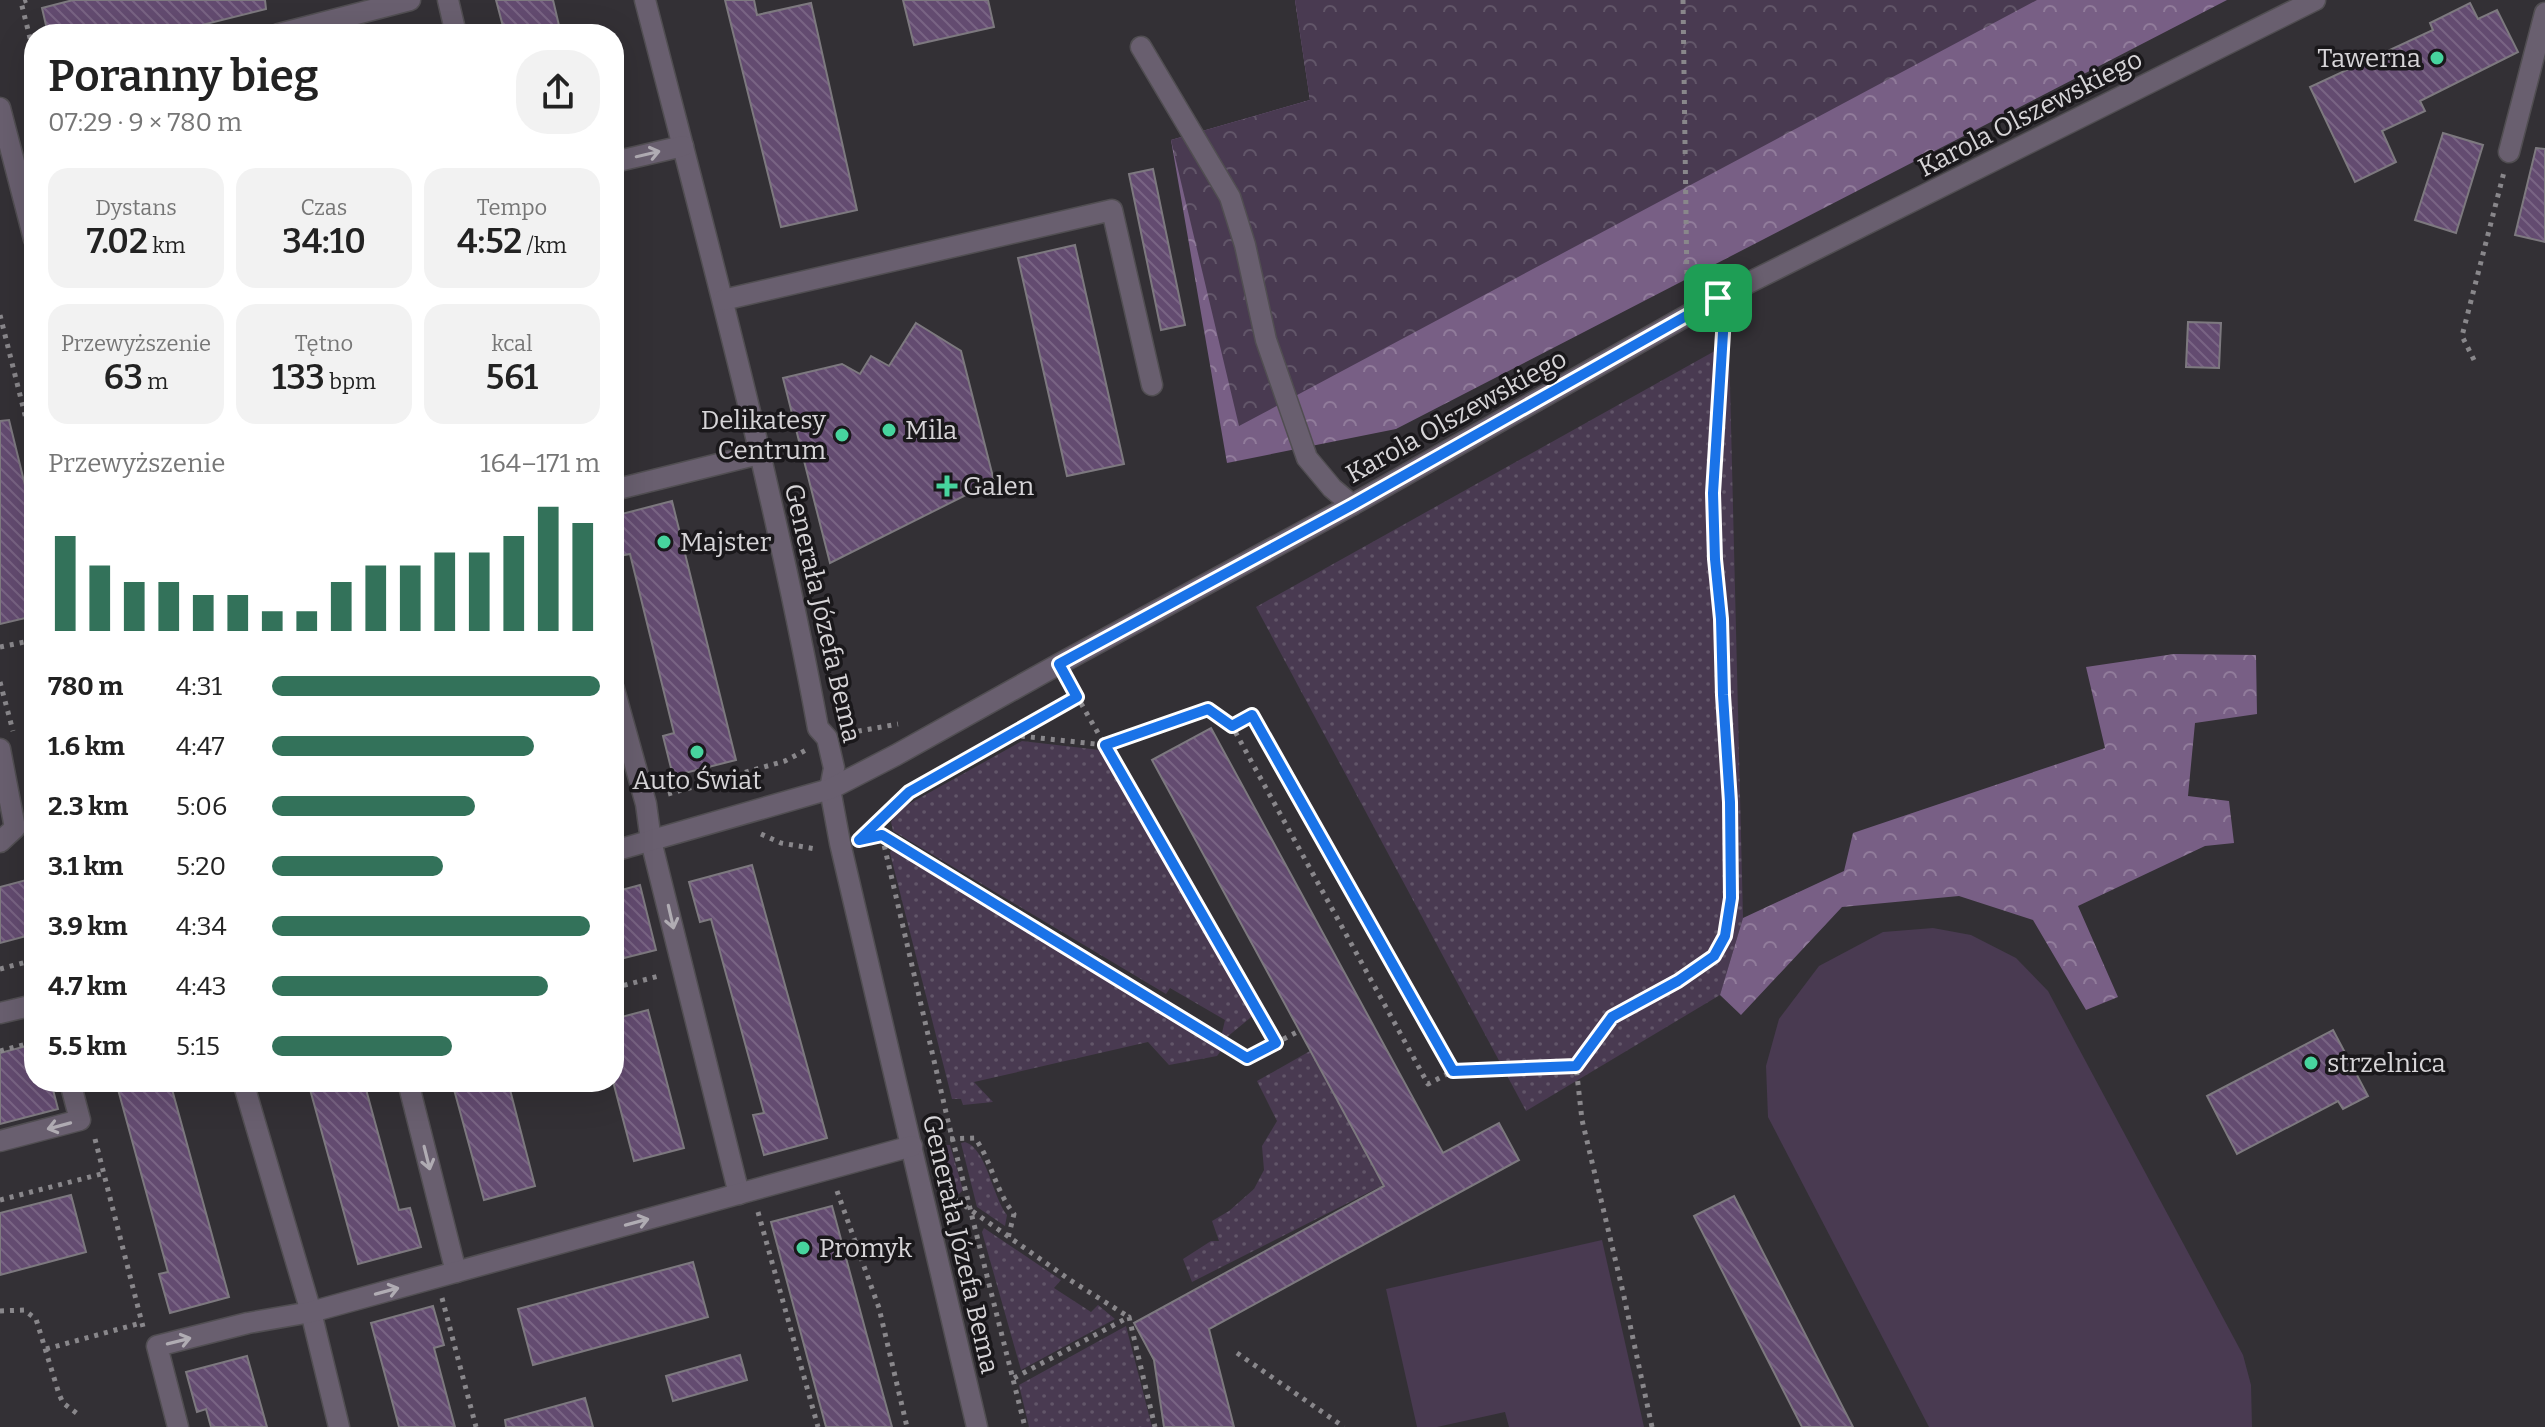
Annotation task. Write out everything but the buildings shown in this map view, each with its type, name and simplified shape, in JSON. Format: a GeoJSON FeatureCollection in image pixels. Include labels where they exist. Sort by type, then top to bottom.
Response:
{"type":"FeatureCollection","features":[{"type":"Feature","properties":{"kind":"street"},"geometry":{"type":"LineString","coordinates":[[318,24],[410,0]]}},
{"type":"Feature","properties":{"kind":"street"},"geometry":{"type":"LineString","coordinates":[[448,0],[454,24]]}},
{"type":"Feature","properties":{"kind":"street","name":"Generała Józefa Bema"},"geometry":{"type":"LineString","coordinates":[[645,0],[723,300],[800,626],[818,728],[827,738],[834,768],[830,789],[850,841],[912,1146],[977,1427]]}},
{"type":"Feature","properties":{"kind":"street","name":"Karola Olszewskiego"},"geometry":{"type":"LineString","coordinates":[[624,848],[830,789],[1352,505],[1718,298],[2315,0]]}},
{"type":"Feature","properties":{"kind":"street"},"geometry":{"type":"LineString","coordinates":[[2509,152],[2545,13]]}},
{"type":"Feature","properties":{"kind":"street"},"geometry":{"type":"LineString","coordinates":[[1141,47],[1230,197],[1245,245],[1266,340],[1307,458],[1332,488],[1352,505]]}},
{"type":"Feature","properties":{"kind":"street"},"geometry":{"type":"LineString","coordinates":[[0,108],[24,200]]}},
{"type":"Feature","properties":{"kind":"street"},"geometry":{"type":"LineString","coordinates":[[624,160],[683,146]]}},
{"type":"Feature","properties":{"kind":"street"},"geometry":{"type":"LineString","coordinates":[[723,300],[1112,210],[1152,385]]}},
{"type":"Feature","properties":{"kind":"street"},"geometry":{"type":"LineString","coordinates":[[624,488],[759,454]]}},
{"type":"Feature","properties":{"kind":"street"},"geometry":{"type":"LineString","coordinates":[[624,724],[646,804],[651,841],[683,969],[745,1192]]}},
{"type":"Feature","properties":{"kind":"street"},"geometry":{"type":"LineString","coordinates":[[0,749],[15,828],[0,842]]}},
{"type":"Feature","properties":{"kind":"street"},"geometry":{"type":"LineString","coordinates":[[0,1013],[24,1007]]}},
{"type":"Feature","properties":{"kind":"street"},"geometry":{"type":"LineString","coordinates":[[0,1141],[80,1120],[73,1092]]}},
{"type":"Feature","properties":{"kind":"street"},"geometry":{"type":"LineString","coordinates":[[246,1092],[311,1312],[339,1427]]}},
{"type":"Feature","properties":{"kind":"street"},"geometry":{"type":"LineString","coordinates":[[410,1092],[447,1274]]}},
{"type":"Feature","properties":{"kind":"street"},"geometry":{"type":"LineString","coordinates":[[178,1427],[157,1346],[248,1323],[311,1312],[912,1146]]}},
{"type":"Feature","properties":{"kind":"path"},"geometry":{"type":"LineString","coordinates":[[26,24],[21,2],[27,0]]}},
{"type":"Feature","properties":{"kind":"path"},"geometry":{"type":"LineString","coordinates":[[1683,0],[1687,294]]}},
{"type":"Feature","properties":{"kind":"path"},"geometry":{"type":"LineString","coordinates":[[2474,360],[2462,336],[2509,152]]}},
{"type":"Feature","properties":{"kind":"path"},"geometry":{"type":"LineString","coordinates":[[1652,1427],[1582,1120],[1576,1066],[1612,1017],[1678,981],[1714,956],[1725,936],[1731,898],[1731,818],[1713,493],[1724,317],[1718,298]]}},
{"type":"Feature","properties":{"kind":"path"},"geometry":{"type":"LineString","coordinates":[[0,315],[24,411]]}},
{"type":"Feature","properties":{"kind":"path"},"geometry":{"type":"LineString","coordinates":[[0,647],[24,642]]}},
{"type":"Feature","properties":{"kind":"path"},"geometry":{"type":"LineString","coordinates":[[1059,664],[1276,1043]]}},
{"type":"Feature","properties":{"kind":"path"},"geometry":{"type":"LineString","coordinates":[[850,841],[909,792],[1077,697]]}},
{"type":"Feature","properties":{"kind":"path"},"geometry":{"type":"LineString","coordinates":[[1011,735],[1105,745],[1208,709],[1232,726],[1428,1084],[1453,1071],[1576,1066]]}},
{"type":"Feature","properties":{"kind":"path"},"geometry":{"type":"LineString","coordinates":[[1232,726],[1252,715],[1453,1071]]}},
{"type":"Feature","properties":{"kind":"path"},"geometry":{"type":"LineString","coordinates":[[646,804],[704,782],[785,761],[827,738]]}},
{"type":"Feature","properties":{"kind":"path"},"geometry":{"type":"LineString","coordinates":[[760,833],[781,843],[818,849],[882,835],[1247,1058],[1299,1031]]}},
{"type":"Feature","properties":{"kind":"path"},"geometry":{"type":"LineString","coordinates":[[882,835],[952,1138],[1025,1427]]}},
{"type":"Feature","properties":{"kind":"path"},"geometry":{"type":"LineString","coordinates":[[0,969],[24,963]]}},
{"type":"Feature","properties":{"kind":"path"},"geometry":{"type":"LineString","coordinates":[[624,985],[683,969]]}},
{"type":"Feature","properties":{"kind":"path"},"geometry":{"type":"LineString","coordinates":[[0,1051],[24,1045]]}},
{"type":"Feature","properties":{"kind":"path"},"geometry":{"type":"LineString","coordinates":[[934,1160],[933,1151],[945,1139],[975,1138],[984,1151],[991,1177],[1014,1214],[1008,1238]]}},
{"type":"Feature","properties":{"kind":"path"},"geometry":{"type":"LineString","coordinates":[[99,1149],[145,1335],[157,1346]]}},
{"type":"Feature","properties":{"kind":"path"},"geometry":{"type":"LineString","coordinates":[[830,1169],[879,1308],[907,1427]]}},
{"type":"Feature","properties":{"kind":"path"},"geometry":{"type":"LineString","coordinates":[[0,1200],[105,1173]]}},
{"type":"Feature","properties":{"kind":"path"},"geometry":{"type":"LineString","coordinates":[[938,1187],[971,1213],[1129,1317],[1155,1427]]}},
{"type":"Feature","properties":{"kind":"path"},"geometry":{"type":"LineString","coordinates":[[745,1192],[818,1427]]}},
{"type":"Feature","properties":{"kind":"path"},"geometry":{"type":"LineString","coordinates":[[447,1274],[476,1427]]}},
{"type":"Feature","properties":{"kind":"path"},"geometry":{"type":"LineString","coordinates":[[0,1311],[16,1308],[30,1314],[40,1325],[59,1394],[63,1403],[79,1415]]}},
{"type":"Feature","properties":{"kind":"path"},"geometry":{"type":"LineString","coordinates":[[1014,1378],[1129,1317]]}},
{"type":"Feature","properties":{"kind":"path"},"geometry":{"type":"LineString","coordinates":[[46,1349],[142,1323]]}},
{"type":"Feature","properties":{"kind":"path"},"geometry":{"type":"LineString","coordinates":[[1237,1353],[1344,1427]]}},
{"type":"Feature","properties":{"kind":"green space"},"geometry":{"type":"Polygon","coordinates":[[[1295,0],[2227,0],[1396,429],[1227,463],[1171,140],[1310,100],[1295,0]]]}},
{"type":"Feature","properties":{"kind":"green space"},"geometry":{"type":"Polygon","coordinates":[[[1295,0],[2037,0],[1239,426],[1171,140],[1310,100],[1295,0]]]}},
{"type":"Feature","properties":{"kind":"green space"},"geometry":{"type":"Polygon","coordinates":[[[1729,343],[1743,918],[1720,995],[1526,1111],[1256,607],[1729,343]]]}},
{"type":"Feature","properties":{"kind":"green space"},"geometry":{"type":"Polygon","coordinates":[[[2174,654],[2256,655],[2257,714],[2195,723],[2188,796],[2229,801],[2234,843],[2205,846],[2078,906],[2118,997],[2086,1010],[2033,920],[1959,896],[1842,907],[1741,1015],[1720,995],[1743,918],[1844,871],[1853,833],[2105,748],[2086,667],[2174,654]]]}},
{"type":"Feature","properties":{"kind":"green space"},"geometry":{"type":"Polygon","coordinates":[[[1022,741],[1100,750],[1255,1014],[1227,1037],[1222,1033],[1225,1020],[1170,988],[1166,994],[893,831],[891,822],[898,810],[1022,741]]]}},
{"type":"Feature","properties":{"kind":"green space"},"geometry":{"type":"Polygon","coordinates":[[[893,846],[1223,1048],[1217,1056],[1169,1065],[1148,1042],[974,1082],[993,1102],[963,1105],[961,1099],[952,1099],[890,853],[893,846]]]}},
{"type":"Feature","properties":{"kind":"green space"},"geometry":{"type":"Polygon","coordinates":[[[1933,928],[1971,935],[2016,958],[2048,991],[2243,1355],[2251,1385],[2252,1427],[1929,1427],[1768,1117],[1766,1066],[1779,1019],[1819,966],[1883,932],[1933,928]]]}},
{"type":"Feature","properties":{"kind":"green space"},"geometry":{"type":"Polygon","coordinates":[[[1310,1051],[1369,1158],[1403,1175],[1192,1282],[1183,1259],[1211,1241],[1219,1241],[1212,1221],[1254,1189],[1264,1170],[1262,1146],[1277,1121],[1257,1081],[1310,1051]]]}},
{"type":"Feature","properties":{"kind":"green space"},"geometry":{"type":"Polygon","coordinates":[[[961,1143],[973,1146],[984,1163],[1007,1215],[1005,1226],[977,1207],[961,1143]]]}},
{"type":"Feature","properties":{"kind":"green space"},"geometry":{"type":"Polygon","coordinates":[[[944,1145],[950,1145],[963,1190],[959,1194],[945,1186],[940,1158],[944,1145]]]}},
{"type":"Feature","properties":{"kind":"green space"},"geometry":{"type":"Polygon","coordinates":[[[984,1228],[1061,1280],[1054,1288],[1091,1312],[1098,1305],[1115,1319],[1021,1370],[982,1232],[984,1228]]]}},
{"type":"Feature","properties":{"kind":"green space"},"geometry":{"type":"Polygon","coordinates":[[[1602,1240],[1644,1427],[1509,1427],[1505,1412],[1437,1427],[1417,1427],[1386,1289],[1602,1240]]]}},
{"type":"Feature","properties":{"kind":"green space"},"geometry":{"type":"Polygon","coordinates":[[[1126,1326],[1152,1427],[1029,1427],[1019,1385],[1126,1326]]]}},
{"type":"Feature","properties":{"kind":"place","name":"Tawerna"},"geometry":{"type":"Point","coordinates":[2437,58]}},
{"type":"Feature","properties":{"kind":"place","name":"Mila"},"geometry":{"type":"Point","coordinates":[889,430]}},
{"type":"Feature","properties":{"kind":"place","name":"Delikatesy Centrum"},"geometry":{"type":"Point","coordinates":[842,435]}},
{"type":"Feature","properties":{"kind":"place","name":"Galen"},"geometry":{"type":"Point","coordinates":[947,486]}},
{"type":"Feature","properties":{"kind":"place","name":"Majster"},"geometry":{"type":"Point","coordinates":[664,542]}},
{"type":"Feature","properties":{"kind":"place","name":"Auto Świat"},"geometry":{"type":"Point","coordinates":[697,752]}},
{"type":"Feature","properties":{"kind":"place","name":"strzelnica"},"geometry":{"type":"Point","coordinates":[2311,1063]}},
{"type":"Feature","properties":{"kind":"place","name":"Promyk"},"geometry":{"type":"Point","coordinates":[803,1248]}},
{"type":"Feature","properties":{"kind":"route"},"geometry":{"type":"LineString","coordinates":[[1718,298],[1724,317],[1713,493],[1730,802],[1731,898],[1725,936],[1714,956],[1678,981],[1612,1017],[1576,1066],[1453,1071],[1252,715],[1232,726],[1208,709],[1105,745],[1276,1043],[1247,1058],[882,835],[859,840],[909,792],[1077,697],[1059,664],[1352,505],[1718,298]]}}]}
